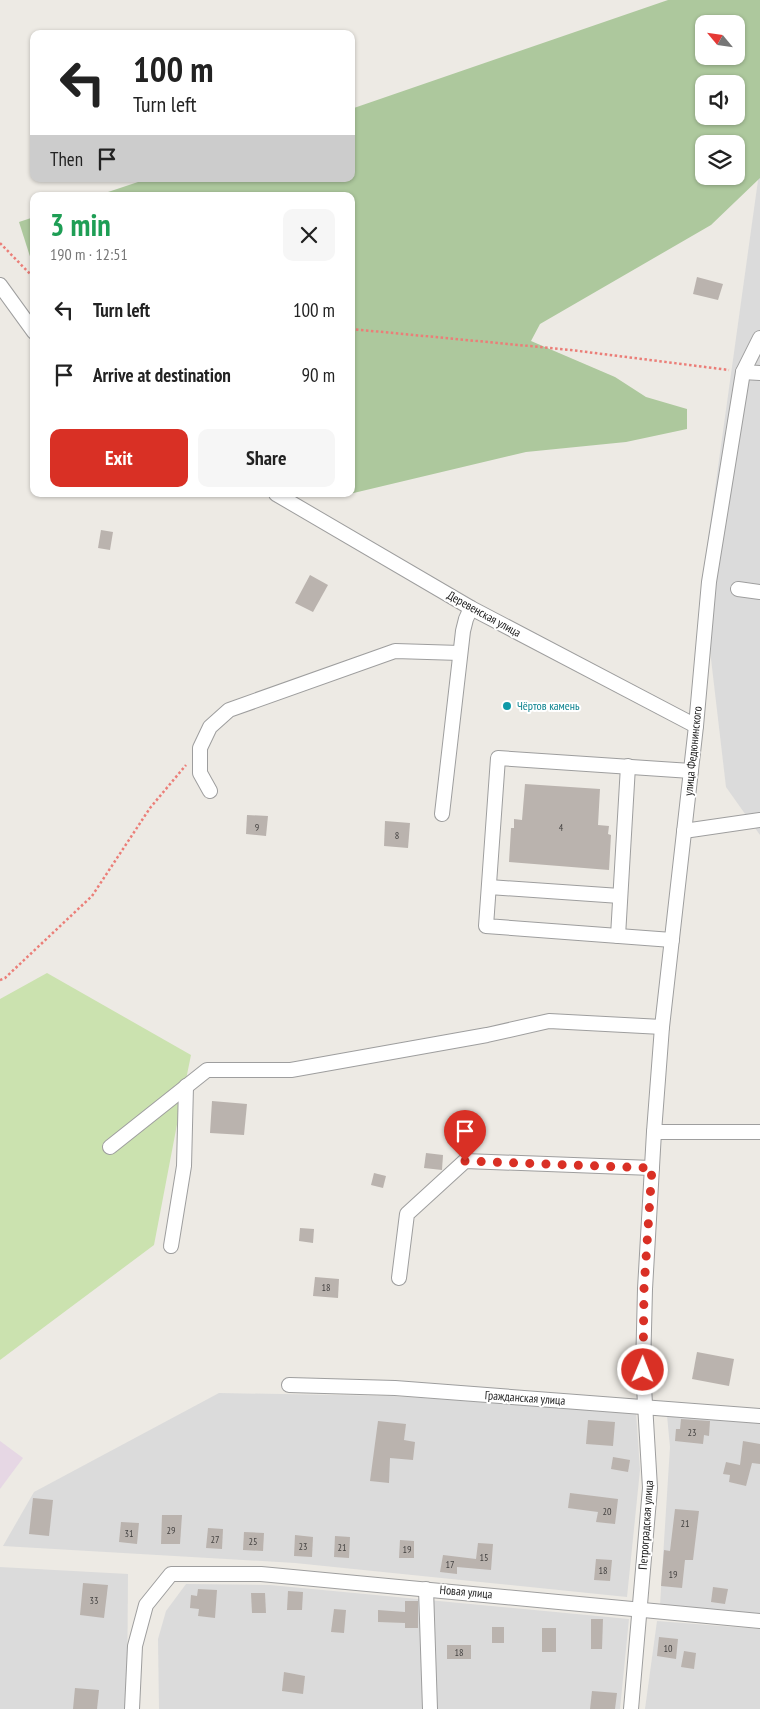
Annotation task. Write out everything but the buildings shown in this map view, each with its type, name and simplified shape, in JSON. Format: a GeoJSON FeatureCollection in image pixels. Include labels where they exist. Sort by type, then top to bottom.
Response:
{"type":"FeatureCollection","features":[{"type":"Feature","properties":{"kind":"street"},"geometry":{"type":"LineString","coordinates":[[0,285],[30,326]]}},
{"type":"Feature","properties":{"kind":"street","name":"улица Федюнинского"},"geometry":{"type":"LineString","coordinates":[[654,1132],[662,1027],[696,726],[709,582],[743,372],[760,338]]}},
{"type":"Feature","properties":{"kind":"street"},"geometry":{"type":"LineString","coordinates":[[743,372],[760,373]]}},
{"type":"Feature","properties":{"kind":"street","name":"Деревенская улица"},"geometry":{"type":"LineString","coordinates":[[281,497],[471,608],[696,726]]}},
{"type":"Feature","properties":{"kind":"street"},"geometry":{"type":"LineString","coordinates":[[738,589],[760,592]]}},
{"type":"Feature","properties":{"kind":"street"},"geometry":{"type":"LineString","coordinates":[[442,814],[462,631],[471,608]]}},
{"type":"Feature","properties":{"kind":"street"},"geometry":{"type":"LineString","coordinates":[[210,791],[200,773],[200,748],[210,727],[229,710],[395,651],[460,653]]}},
{"type":"Feature","properties":{"kind":"street"},"geometry":{"type":"LineString","coordinates":[[672,940],[486,926],[498,758],[691,771]]}},
{"type":"Feature","properties":{"kind":"street"},"geometry":{"type":"LineString","coordinates":[[618,936],[628,766]]}},
{"type":"Feature","properties":{"kind":"street"},"geometry":{"type":"LineString","coordinates":[[684,831],[760,820]]}},
{"type":"Feature","properties":{"kind":"street"},"geometry":{"type":"LineString","coordinates":[[489,887],[620,896]]}},
{"type":"Feature","properties":{"kind":"street"},"geometry":{"type":"LineString","coordinates":[[110,1147],[207,1070],[292,1070],[487,1035],[549,1021],[662,1027]]}},
{"type":"Feature","properties":{"kind":"street"},"geometry":{"type":"LineString","coordinates":[[171,1246],[184,1166],[186,1086]]}},
{"type":"Feature","properties":{"kind":"street"},"geometry":{"type":"LineString","coordinates":[[654,1132],[760,1132]]}},
{"type":"Feature","properties":{"kind":"street","name":"Петроградская улица"},"geometry":{"type":"LineString","coordinates":[[631,1709],[650,1488],[643,1370],[644,1289],[654,1132]]}},
{"type":"Feature","properties":{"kind":"street"},"geometry":{"type":"LineString","coordinates":[[399,1278],[407,1214],[465,1161],[652,1168]]}},
{"type":"Feature","properties":{"kind":"street","name":"Гражданская улица"},"geometry":{"type":"LineString","coordinates":[[289,1385],[395,1388],[760,1416]]}},
{"type":"Feature","properties":{"kind":"street","name":"Новая улица"},"geometry":{"type":"LineString","coordinates":[[132,1709],[135,1646],[146,1605],[171,1574],[261,1574],[640,1608],[760,1621]]}},
{"type":"Feature","properties":{"kind":"street"},"geometry":{"type":"LineString","coordinates":[[426,1589],[430,1709]]}},
{"type":"Feature","properties":{"kind":"path"},"geometry":{"type":"LineString","coordinates":[[0,244],[30,274]]}},
{"type":"Feature","properties":{"kind":"path"},"geometry":{"type":"LineString","coordinates":[[355,329],[572,350],[743,372]]}},
{"type":"Feature","properties":{"kind":"path"},"geometry":{"type":"LineString","coordinates":[[0,980],[5,978],[92,896],[150,808],[200,748]]}},
{"type":"Feature","properties":{"kind":"shaded area"},"geometry":{"type":"Polygon","coordinates":[[[760,166],[760,835],[726,787],[702,582],[760,166]]]}},
{"type":"Feature","properties":{"kind":"shaded area"},"geometry":{"type":"Polygon","coordinates":[[[219,1393],[392,1396],[636,1412],[640,1470],[627,1597],[295,1563],[3,1546],[34,1492],[219,1393]]]}},
{"type":"Feature","properties":{"kind":"shaded area"},"geometry":{"type":"Polygon","coordinates":[[[666,1405],[760,1418],[760,1615],[660,1605],[670,1447],[666,1405]]]}},
{"type":"Feature","properties":{"kind":"shaded area"},"geometry":{"type":"Polygon","coordinates":[[[0,1441],[23,1458],[0,1489],[0,1441]]]}},
{"type":"Feature","properties":{"kind":"shaded area"},"geometry":{"type":"Polygon","coordinates":[[[0,1567],[128,1574],[127,1709],[0,1709],[0,1567]]]}},
{"type":"Feature","properties":{"kind":"shaded area"},"geometry":{"type":"Polygon","coordinates":[[[186,1584],[270,1585],[629,1619],[620,1709],[159,1709],[158,1639],[166,1611],[186,1584]]]}},
{"type":"Feature","properties":{"kind":"shaded area"},"geometry":{"type":"Polygon","coordinates":[[[657,1621],[760,1629],[760,1709],[645,1709],[657,1621]]]}},
{"type":"Feature","properties":{"kind":"green space"},"geometry":{"type":"Polygon","coordinates":[[[668,0],[760,0],[760,178],[711,225],[540,324],[531,341],[615,377],[646,397],[687,409],[687,429],[626,442],[526,452],[355,493],[355,192],[108,192],[138,182],[355,182],[355,108],[668,0]]]}},
{"type":"Feature","properties":{"kind":"green space"},"geometry":{"type":"Polygon","coordinates":[[[30,218],[30,256],[19,222],[30,218]]]}},
{"type":"Feature","properties":{"kind":"green space"},"geometry":{"type":"Polygon","coordinates":[[[47,973],[191,1055],[154,1245],[0,1360],[0,999],[47,973]]]}},
{"type":"Feature","properties":{"kind":"place","name":"Чёртов камень"},"geometry":{"type":"Point","coordinates":[507,706]}},
{"type":"Feature","properties":{"kind":"route"},"geometry":{"type":"LineString","coordinates":[[465,1161],[652,1168],[644,1289],[643,1370]]}}]}
